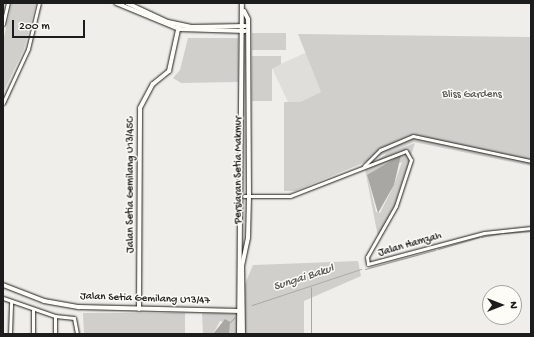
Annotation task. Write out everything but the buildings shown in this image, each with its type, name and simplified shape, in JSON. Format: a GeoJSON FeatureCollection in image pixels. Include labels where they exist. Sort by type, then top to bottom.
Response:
{"type":"FeatureCollection","features":[{"type":"Feature","properties":{"kind":"street"},"geometry":{"type":"LineString","coordinates":[[3,24],[8,3]]}},
{"type":"Feature","properties":{"kind":"street"},"geometry":{"type":"LineString","coordinates":[[3,103],[28,49],[39,3]]}},
{"type":"Feature","properties":{"kind":"street"},"geometry":{"type":"LineString","coordinates":[[127,3],[189,31],[245,31]]}},
{"type":"Feature","properties":{"kind":"street"},"geometry":{"type":"LineString","coordinates":[[119,4],[173,28],[245,26]]}},
{"type":"Feature","properties":{"kind":"street","name":"Persiaran Setia Makmur"},"geometry":{"type":"LineString","coordinates":[[239,334],[242,266],[248,238],[246,196],[245,26],[242,5]]}},
{"type":"Feature","properties":{"kind":"street","name":"Jalan Setia Gemilang U13/45C"},"geometry":{"type":"LineString","coordinates":[[139,310],[140,108],[153,84],[169,71],[179,27]]}},
{"type":"Feature","properties":{"kind":"street"},"geometry":{"type":"LineString","coordinates":[[173,28],[178,36],[189,31]]}},
{"type":"Feature","properties":{"kind":"street","name":"Persiaran Setia Makmur"},"geometry":{"type":"LineString","coordinates":[[243,334],[241,311],[241,240],[245,31]]}},
{"type":"Feature","properties":{"kind":"street"},"geometry":{"type":"LineString","coordinates":[[362,167],[380,150],[413,136],[531,161]]}},
{"type":"Feature","properties":{"kind":"street","name":"Jalan Hamzah"},"geometry":{"type":"LineString","coordinates":[[246,196],[290,196],[398,152],[406,151],[411,155],[396,206],[367,257],[368,264],[484,233],[531,228]]}},
{"type":"Feature","properties":{"kind":"street"},"geometry":{"type":"LineString","coordinates":[[241,240],[246,196],[242,169]]}},
{"type":"Feature","properties":{"kind":"street","name":"Jalan Setia Gemilang U13/47"},"geometry":{"type":"LineString","coordinates":[[3,285],[54,303],[139,310],[241,311]]}},
{"type":"Feature","properties":{"kind":"street"},"geometry":{"type":"LineString","coordinates":[[3,298],[34,310],[56,316],[74,318],[77,334]]}},
{"type":"Feature","properties":{"kind":"street"},"geometry":{"type":"LineString","coordinates":[[10,334],[11,301]]}},
{"type":"Feature","properties":{"kind":"street"},"geometry":{"type":"LineString","coordinates":[[32,334],[34,310]]}},
{"type":"Feature","properties":{"kind":"street"},"geometry":{"type":"LineString","coordinates":[[55,334],[56,316]]}},
{"type":"Feature","properties":{"kind":"shaded area"},"geometry":{"type":"Polygon","coordinates":[[[307,52],[321,92],[300,102],[288,102],[272,68],[307,52]]]}},
{"type":"Feature","properties":{"kind":"shaded area"},"geometry":{"type":"Polygon","coordinates":[[[401,155],[394,185],[378,213],[367,175],[401,155]]]}},
{"type":"Feature","properties":{"kind":"shaded area"},"geometry":{"type":"Polygon","coordinates":[[[225,319],[230,322],[229,334],[213,334],[225,319]]]}},
{"type":"Feature","properties":{"kind":"green space"},"geometry":{"type":"Polygon","coordinates":[[[12,3],[36,3],[24,49],[3,93],[3,41],[12,3]]]}},
{"type":"Feature","properties":{"kind":"green space"},"geometry":{"type":"Polygon","coordinates":[[[252,33],[286,33],[286,50],[252,50],[252,33]]]}},
{"type":"Feature","properties":{"kind":"green space","name":"Bliss Gardens"},"geometry":{"type":"Polygon","coordinates":[[[298,34],[531,37],[531,166],[414,142],[295,191],[284,191],[284,102],[300,102],[321,92],[298,34]]]}},
{"type":"Feature","properties":{"kind":"green space"},"geometry":{"type":"Polygon","coordinates":[[[188,38],[238,38],[238,82],[181,83],[173,78],[180,70],[188,38]]]}},
{"type":"Feature","properties":{"kind":"green space"},"geometry":{"type":"Polygon","coordinates":[[[252,56],[281,56],[281,64],[272,69],[272,101],[252,101],[252,56]]]}},
{"type":"Feature","properties":{"kind":"green space"},"geometry":{"type":"Polygon","coordinates":[[[415,143],[393,210],[378,237],[365,169],[389,152],[415,143]],[[402,162],[367,175],[376,212],[380,213],[394,185],[402,162]]]}},
{"type":"Feature","properties":{"kind":"green space"},"geometry":{"type":"Polygon","coordinates":[[[358,261],[361,276],[304,301],[304,334],[245,334],[245,284],[253,265],[358,261]]]}},
{"type":"Feature","properties":{"kind":"green space"},"geometry":{"type":"Polygon","coordinates":[[[83,313],[185,313],[185,334],[84,334],[83,313]]]}},
{"type":"Feature","properties":{"kind":"green space"},"geometry":{"type":"Polygon","coordinates":[[[202,313],[237,314],[237,334],[229,334],[229,323],[220,321],[213,334],[203,334],[202,313]]]}},
{"type":"Feature","properties":{"kind":"waterway","name":"Sungai Bakul"},"geometry":{"type":"LineString","coordinates":[[504,233],[531,231]]}},
{"type":"Feature","properties":{"kind":"waterway","name":"Sungai Bakul"},"geometry":{"type":"LineString","coordinates":[[481,237],[502,233]]}},
{"type":"Feature","properties":{"kind":"waterway","name":"Sungai Bakul"},"geometry":{"type":"LineString","coordinates":[[438,249],[479,237]]}},
{"type":"Feature","properties":{"kind":"waterway","name":"Sungai Bakul"},"geometry":{"type":"LineString","coordinates":[[365,269],[435,250]]}},
{"type":"Feature","properties":{"kind":"waterway","name":"Sungai Bakul"},"geometry":{"type":"LineString","coordinates":[[252,305],[361,269]]}},
{"type":"Feature","properties":{"kind":"waterway"},"geometry":{"type":"LineString","coordinates":[[311,287],[311,334]]}},
{"type":"Feature","properties":{"kind":"waterway","name":"Sungai Bakul"},"geometry":{"type":"LineString","coordinates":[[229,323],[235,317]]}}]}
